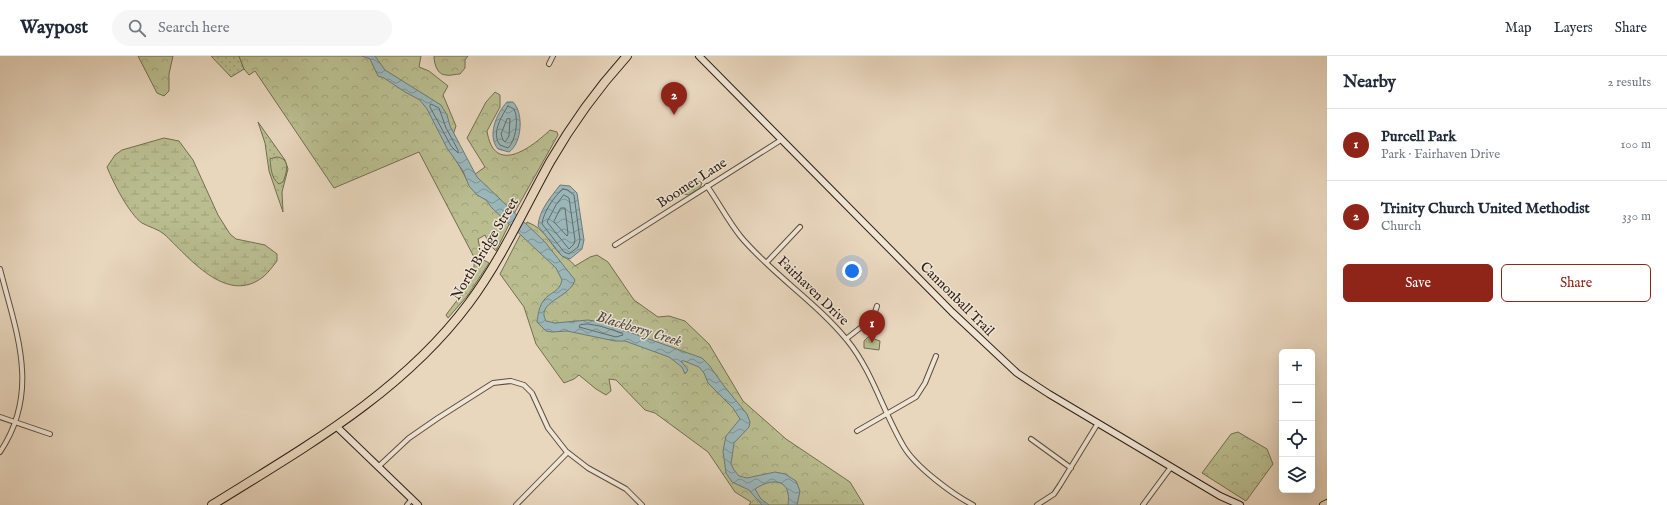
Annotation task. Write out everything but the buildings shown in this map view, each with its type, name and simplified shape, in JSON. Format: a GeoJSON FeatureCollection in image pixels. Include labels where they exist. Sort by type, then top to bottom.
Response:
{"type":"FeatureCollection","features":[{"type":"Feature","properties":{"kind":"highway","name":"North Bridge Street"},"geometry":{"type":"LineString","coordinates":[[212,505],[336,426],[409,370],[446,333],[474,296],[506,244],[523,211],[573,126],[603,82],[627,56]]}},
{"type":"Feature","properties":{"kind":"street"},"geometry":{"type":"LineString","coordinates":[[549,64],[553,56]]}},
{"type":"Feature","properties":{"kind":"street","name":"Cannonball Trail"},"geometry":{"type":"LineString","coordinates":[[699,56],[985,344],[1017,372],[1049,394],[1171,467],[1220,496],[1240,505]]}},
{"type":"Feature","properties":{"kind":"street","name":"Boomer Lane"},"geometry":{"type":"LineString","coordinates":[[616,245],[781,140]]}},
{"type":"Feature","properties":{"kind":"street","name":"Fairhaven Drive"},"geometry":{"type":"LineString","coordinates":[[707,186],[741,236],[831,322],[846,339],[867,371],[903,445],[913,459],[926,471],[973,505]]}},
{"type":"Feature","properties":{"kind":"street"},"geometry":{"type":"LineString","coordinates":[[767,262],[800,227]]}},
{"type":"Feature","properties":{"kind":"street"},"geometry":{"type":"LineString","coordinates":[[0,269],[20,346],[23,370],[20,404],[15,422],[0,452]]}},
{"type":"Feature","properties":{"kind":"street"},"geometry":{"type":"LineString","coordinates":[[846,339],[873,318],[877,306]]}},
{"type":"Feature","properties":{"kind":"street"},"geometry":{"type":"LineString","coordinates":[[857,431],[907,404],[919,394],[936,356]]}},
{"type":"Feature","properties":{"kind":"street"},"geometry":{"type":"LineString","coordinates":[[378,467],[416,433],[493,383],[504,380],[520,383],[532,393],[548,428],[567,453],[588,468],[626,489],[642,505]]}},
{"type":"Feature","properties":{"kind":"street"},"geometry":{"type":"LineString","coordinates":[[0,417],[50,434]]}},
{"type":"Feature","properties":{"kind":"street"},"geometry":{"type":"LineString","coordinates":[[1037,505],[1054,494],[1098,423]]}},
{"type":"Feature","properties":{"kind":"street"},"geometry":{"type":"LineString","coordinates":[[336,426],[418,505]]}},
{"type":"Feature","properties":{"kind":"street"},"geometry":{"type":"LineString","coordinates":[[1031,439],[1071,468]]}},
{"type":"Feature","properties":{"kind":"street"},"geometry":{"type":"LineString","coordinates":[[516,505],[567,453]]}},
{"type":"Feature","properties":{"kind":"street"},"geometry":{"type":"LineString","coordinates":[[1145,504],[1171,467]]}},
{"type":"Feature","properties":{"kind":"street"},"geometry":{"type":"LineString","coordinates":[[407,505],[412,500]]}},
{"type":"Feature","properties":{"kind":"street"},"geometry":{"type":"LineString","coordinates":[[1323,505],[1327,503]]}},
{"type":"Feature","properties":{"kind":"green space"},"geometry":{"type":"Polygon","coordinates":[[[138,56],[173,56],[169,74],[169,91],[164,96],[157,93],[138,56]]]}},
{"type":"Feature","properties":{"kind":"green space"},"geometry":{"type":"Polygon","coordinates":[[[211,56],[239,56],[244,69],[231,77],[211,56]]]}},
{"type":"Feature","properties":{"kind":"green space"},"geometry":{"type":"Polygon","coordinates":[[[239,56],[421,56],[419,67],[429,71],[448,86],[443,95],[456,126],[449,147],[467,180],[485,167],[467,138],[486,102],[495,92],[500,95],[500,107],[487,131],[491,145],[497,152],[505,155],[514,154],[533,144],[550,130],[557,132],[558,135],[517,208],[496,251],[490,245],[485,235],[478,239],[482,259],[489,263],[468,295],[448,318],[446,315],[470,281],[473,273],[474,257],[419,152],[334,188],[255,71],[249,75],[244,69],[239,56]]]}},
{"type":"Feature","properties":{"kind":"green space"},"geometry":{"type":"Polygon","coordinates":[[[434,56],[468,56],[465,60],[465,68],[460,74],[449,75],[438,71],[435,65],[434,56]]]}},
{"type":"Feature","properties":{"kind":"green space"},"geometry":{"type":"Polygon","coordinates":[[[258,122],[285,160],[288,169],[282,192],[283,212],[269,171],[265,143],[258,122]]]}},
{"type":"Feature","properties":{"kind":"green space"},"geometry":{"type":"Polygon","coordinates":[[[164,138],[179,141],[193,160],[218,215],[230,234],[236,239],[265,245],[277,254],[277,261],[263,277],[249,284],[235,286],[222,282],[209,275],[196,265],[164,234],[142,223],[132,213],[117,189],[107,167],[115,155],[122,150],[164,138]]]}},
{"type":"Feature","properties":{"kind":"green space"},"geometry":{"type":"Polygon","coordinates":[[[276,157],[284,160],[287,166],[283,182],[279,184],[273,176],[270,159],[276,157]]]}},
{"type":"Feature","properties":{"kind":"green space"},"geometry":{"type":"Polygon","coordinates":[[[699,181],[702,183],[700,188],[689,195],[683,194],[684,191],[699,181]]]}},
{"type":"Feature","properties":{"kind":"green space"},"geometry":{"type":"Polygon","coordinates":[[[527,222],[543,232],[561,255],[570,260],[575,266],[590,257],[597,255],[608,262],[634,300],[658,317],[669,316],[685,321],[709,344],[743,401],[786,439],[850,482],[864,505],[749,505],[751,502],[735,492],[708,452],[655,413],[645,410],[616,380],[609,379],[611,391],[606,395],[579,375],[564,383],[536,344],[524,307],[500,274],[527,222]]]}},
{"type":"Feature","properties":{"kind":"green space"},"geometry":{"type":"Polygon","coordinates":[[[868,337],[880,341],[879,350],[864,348],[864,341],[868,337]]]}},
{"type":"Feature","properties":{"kind":"green space"},"geometry":{"type":"Polygon","coordinates":[[[1238,432],[1267,449],[1273,464],[1246,501],[1202,473],[1231,434],[1238,432]]]}},
{"type":"Feature","properties":{"kind":"water"},"geometry":{"type":"Polygon","coordinates":[[[362,56],[375,56],[385,70],[441,105],[447,115],[450,126],[477,177],[545,242],[575,280],[567,291],[549,304],[545,309],[544,315],[546,321],[555,323],[588,320],[601,322],[702,358],[747,414],[750,422],[749,427],[734,443],[731,464],[734,470],[739,476],[747,478],[775,472],[785,474],[796,481],[800,491],[797,505],[788,505],[787,490],[784,485],[780,483],[768,483],[755,489],[761,499],[769,505],[762,505],[749,490],[732,482],[726,473],[723,451],[726,436],[740,419],[733,408],[708,383],[704,373],[699,367],[681,361],[688,370],[685,374],[682,367],[669,357],[625,341],[615,341],[567,331],[546,331],[537,322],[542,302],[561,284],[562,280],[556,268],[492,208],[486,200],[477,195],[469,186],[463,171],[447,148],[427,109],[420,100],[384,78],[378,76],[370,59],[362,56]]]}},
{"type":"Feature","properties":{"kind":"water"},"geometry":{"type":"Polygon","coordinates":[[[507,102],[513,102],[517,107],[520,120],[517,142],[509,152],[498,149],[493,138],[496,119],[507,102]]]}},
{"type":"Feature","properties":{"kind":"water"},"geometry":{"type":"Polygon","coordinates":[[[560,185],[570,186],[577,193],[584,240],[582,249],[570,259],[562,256],[538,226],[543,209],[560,185]]]}},
{"type":"Feature","properties":{"kind":"place","name":"Trinity Church United Methodist"},"geometry":{"type":"Point","coordinates":[674,115]}},
{"type":"Feature","properties":{"kind":"place","name":"Purcell Park"},"geometry":{"type":"Point","coordinates":[872,343]}},
{"type":"Feature","properties":{"kind":"water label","name":"Blackberry Creek"},"geometry":{"type":"Point","coordinates":[639,329]}}]}
